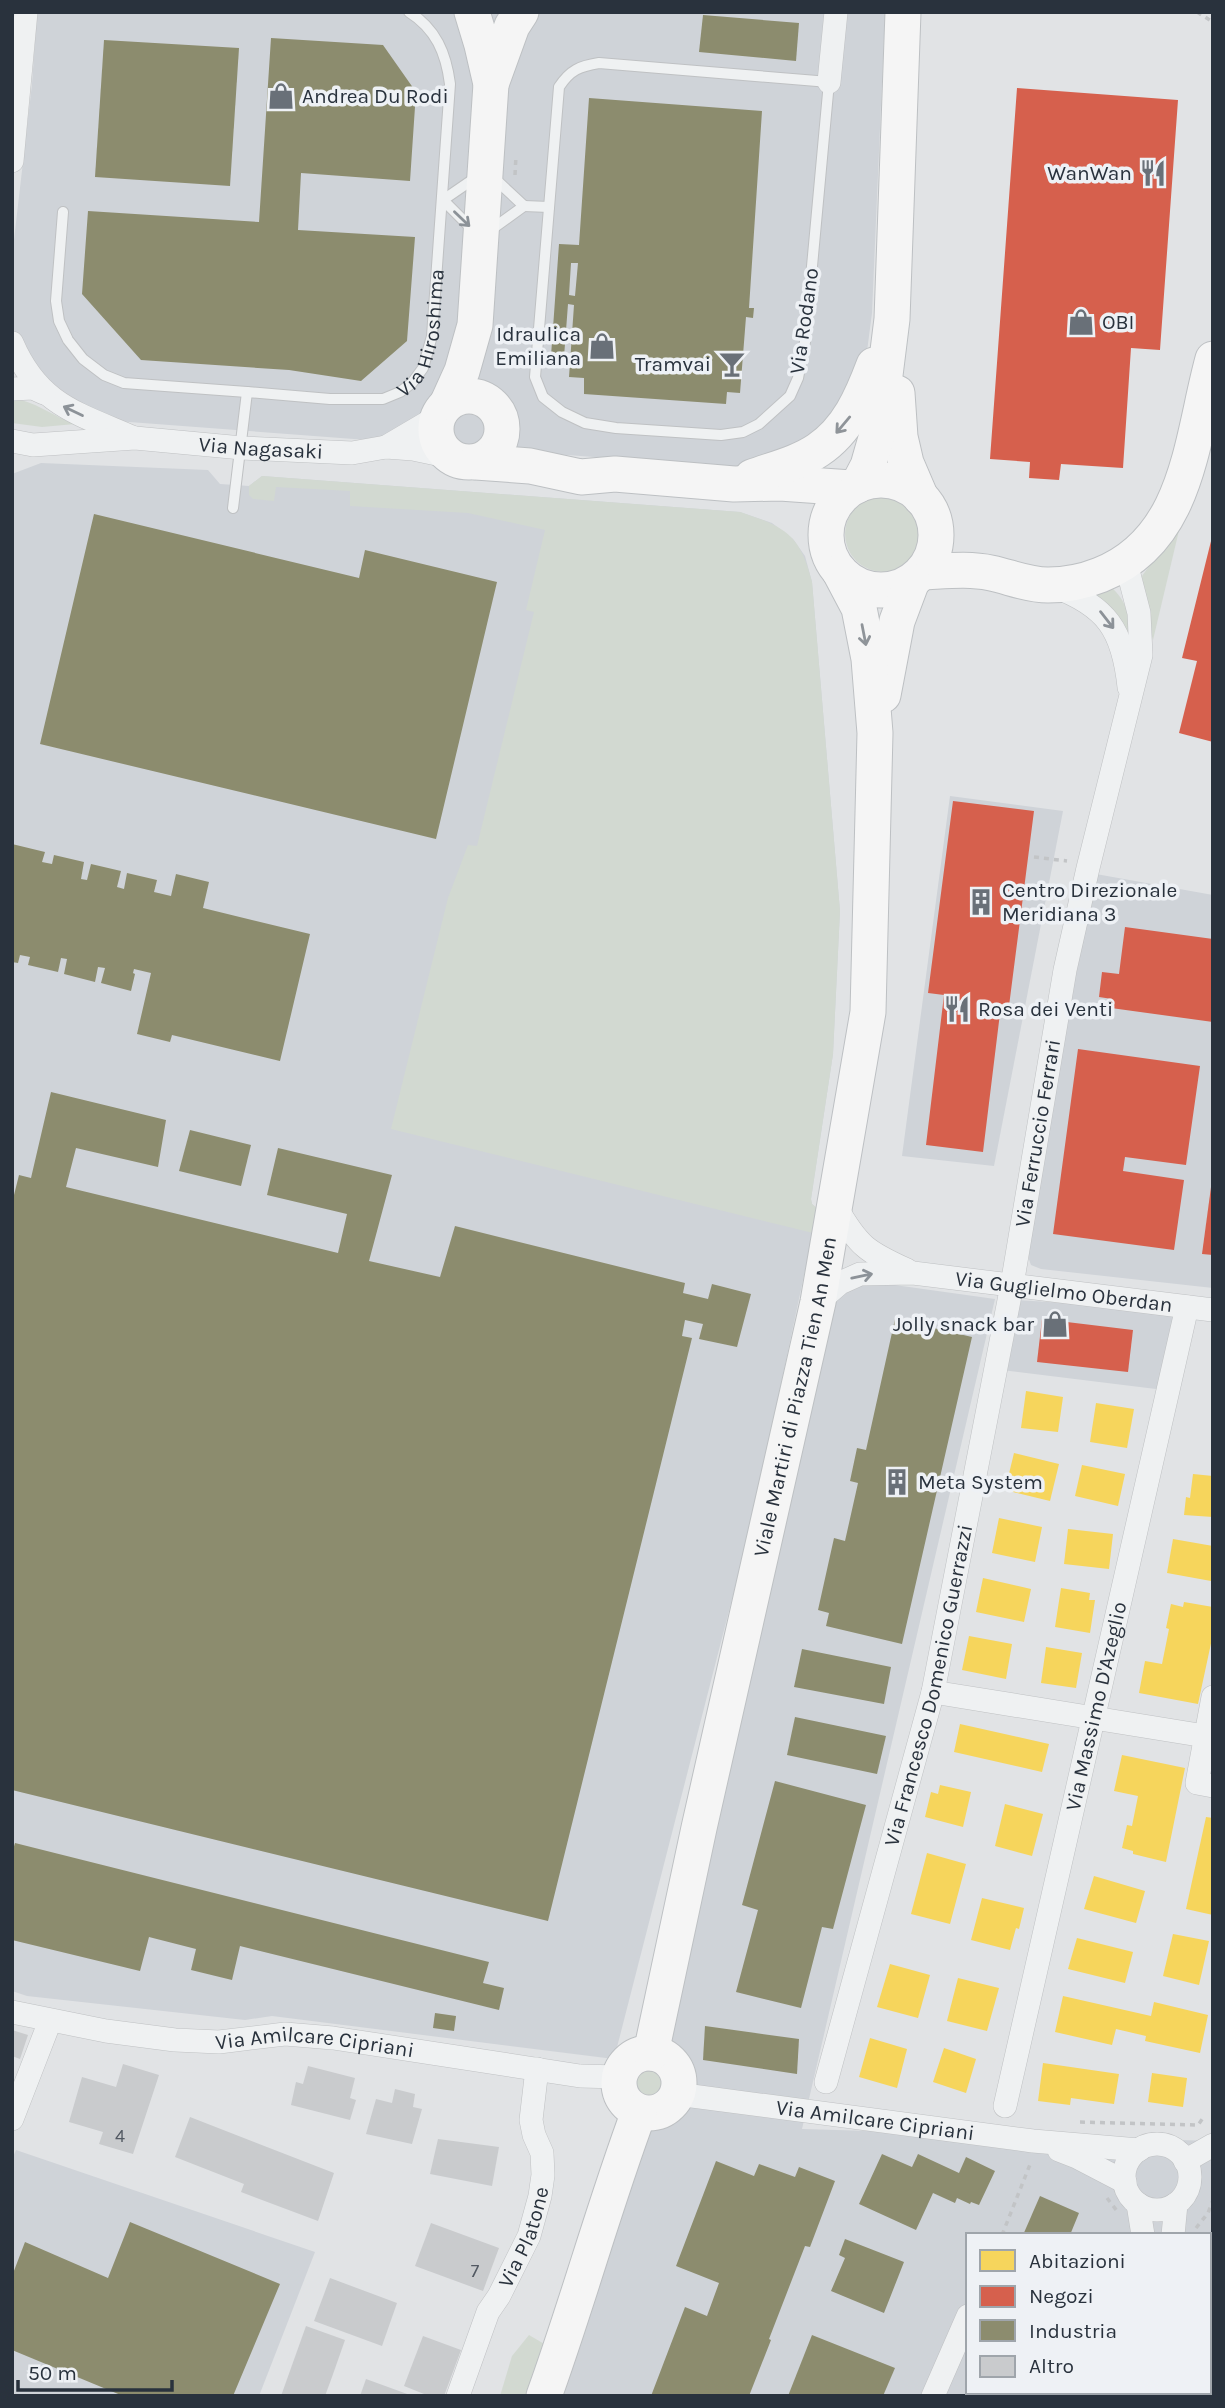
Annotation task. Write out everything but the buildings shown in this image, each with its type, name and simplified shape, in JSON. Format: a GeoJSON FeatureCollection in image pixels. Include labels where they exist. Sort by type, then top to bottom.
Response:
{"type":"FeatureCollection","features":[{"type":"Feature","properties":{"kind":"main road","name":"Via Hiroshima"},"geometry":{"type":"LineString","coordinates":[[472,12],[491,84]]}},
{"type":"Feature","properties":{"kind":"main road","name":"Via Hiroshima"},"geometry":{"type":"LineString","coordinates":[[442,409],[461,371],[475,326],[491,84],[512,26],[521,12]]}},
{"type":"Feature","properties":{"kind":"main road"},"geometry":{"type":"LineString","coordinates":[[826,537],[826,526],[835,505],[855,487],[868,466],[878,431],[892,319],[903,12]]}},
{"type":"Feature","properties":{"kind":"main road"},"geometry":{"type":"LineString","coordinates":[[734,484],[794,462],[817,451],[830,440],[861,400],[892,319]]}},
{"type":"Feature","properties":{"kind":"main road"},"geometry":{"type":"LineString","coordinates":[[892,319],[900,437],[906,463],[928,513]]}},
{"type":"Feature","properties":{"kind":"main road","name":"Via Hiroshima"},"geometry":{"type":"LineString","coordinates":[[475,326],[496,410]]}},
{"type":"Feature","properties":{"kind":"main road"},"geometry":{"type":"LineString","coordinates":[[840,572],[867,589],[882,591],[898,588],[917,576],[960,570],[991,573],[1050,585],[1091,579],[1126,563],[1153,538],[1171,512],[1184,480],[1213,359]]}},
{"type":"Feature","properties":{"kind":"main road","name":"Via Nagasaki"},"geometry":{"type":"LineString","coordinates":[[442,409],[458,397],[480,397],[541,450],[615,474]]}},
{"type":"Feature","properties":{"kind":"main road"},"geometry":{"type":"LineString","coordinates":[[442,409],[435,428],[437,439],[442,449],[463,460],[486,457],[495,449],[501,439],[502,428],[496,410]]}},
{"type":"Feature","properties":{"kind":"main road","name":"Via Nagasaki"},"geometry":{"type":"LineString","coordinates":[[463,460],[530,466],[581,477],[615,474],[734,484],[780,483],[855,487]]}},
{"type":"Feature","properties":{"kind":"main road"},"geometry":{"type":"LineString","coordinates":[[855,487],[872,481],[887,480],[901,484],[991,573]]}},
{"type":"Feature","properties":{"kind":"main road","name":"Via Nagasaki"},"geometry":{"type":"LineString","coordinates":[[734,484],[797,504],[815,520],[826,537]]}},
{"type":"Feature","properties":{"kind":"main road","name":"Viale Martiri di Piazza Tien An Men"},"geometry":{"type":"LineString","coordinates":[[875,733],[897,621],[917,576],[934,551],[928,513]]}},
{"type":"Feature","properties":{"kind":"main road","name":"Viale Martiri di Piazza Tien An Men"},"geometry":{"type":"LineString","coordinates":[[651,2053],[818,1303],[868,1012],[875,733],[869,659],[859,608],[830,556],[826,537]]}},
{"type":"Feature","properties":{"kind":"main road"},"geometry":{"type":"LineString","coordinates":[[651,2053],[661,2055],[674,2068],[679,2085],[672,2102],[657,2113],[639,2112],[620,2095],[619,2077],[628,2061],[651,2053]]}},
{"type":"Feature","properties":{"kind":"main road"},"geometry":{"type":"LineString","coordinates":[[544,2396],[639,2112]]}},
{"type":"Feature","properties":{"kind":"street"},"geometry":{"type":"LineString","coordinates":[[12,161],[26,12]]}},
{"type":"Feature","properties":{"kind":"street","name":"Via Rodano"},"geometry":{"type":"LineString","coordinates":[[830,82],[836,12]]}},
{"type":"Feature","properties":{"kind":"street","name":"Via Nagasaki"},"geometry":{"type":"LineString","coordinates":[[12,343],[33,381],[44,393]]}},
{"type":"Feature","properties":{"kind":"street","name":"Via Nagasaki"},"geometry":{"type":"LineString","coordinates":[[12,389],[33,388],[65,408],[135,438]]}},
{"type":"Feature","properties":{"kind":"street","name":"Via Nagasaki"},"geometry":{"type":"LineString","coordinates":[[386,447],[442,409]]}},
{"type":"Feature","properties":{"kind":"street","name":"Via Nagasaki"},"geometry":{"type":"LineString","coordinates":[[19,447],[135,438],[242,448],[352,453],[386,447],[413,449],[463,460]]}},
{"type":"Feature","properties":{"kind":"street","name":"Via Ferruccio Ferrari"},"geometry":{"type":"LineString","coordinates":[[1013,1284],[1065,970],[1141,655],[1139,613],[1126,563]]}},
{"type":"Feature","properties":{"kind":"street","name":"Via Ferruccio Ferrari"},"geometry":{"type":"LineString","coordinates":[[1050,585],[1077,595],[1100,611],[1119,635],[1127,664],[1130,696]]}},
{"type":"Feature","properties":{"kind":"street","name":"Via Guglielmo Oberdan"},"geometry":{"type":"LineString","coordinates":[[836,1207],[853,1236],[875,1255],[913,1273]]}},
{"type":"Feature","properties":{"kind":"street","name":"Via Guglielmo Oberdan"},"geometry":{"type":"LineString","coordinates":[[818,1303],[840,1283],[860,1274],[913,1273],[1213,1310]]}},
{"type":"Feature","properties":{"kind":"street","name":"Via Francesco Domenico Guerrazzi"},"geometry":{"type":"LineString","coordinates":[[826,2082],[933,1692],[1013,1284]]}},
{"type":"Feature","properties":{"kind":"street","name":"Via Massimo D'Azeglio"},"geometry":{"type":"LineString","coordinates":[[1004,2106],[1187,1307]]}},
{"type":"Feature","properties":{"kind":"street"},"geometry":{"type":"LineString","coordinates":[[933,1692],[1205,1736]]}},
{"type":"Feature","properties":{"kind":"street"},"geometry":{"type":"LineString","coordinates":[[1213,1697],[1197,1783],[1213,1786]]}},
{"type":"Feature","properties":{"kind":"street","name":"Via Amilcare Cipriani"},"geometry":{"type":"LineString","coordinates":[[12,2012],[50,2021],[176,2040],[219,2042],[285,2034],[333,2038],[580,2076],[619,2077]]}},
{"type":"Feature","properties":{"kind":"street"},"geometry":{"type":"LineString","coordinates":[[12,2119],[50,2021]]}},
{"type":"Feature","properties":{"kind":"street","name":"Via Platone"},"geometry":{"type":"LineString","coordinates":[[458,2396],[488,2312],[530,2236],[540,2196],[542,2153],[531,2120],[537,2069]]}},
{"type":"Feature","properties":{"kind":"street","name":"Via Amilcare Cipriani"},"geometry":{"type":"LineString","coordinates":[[677,2094],[1033,2148],[1077,2157],[1125,2182]]}},
{"type":"Feature","properties":{"kind":"street","name":"Via Amilcare Cipriani"},"geometry":{"type":"LineString","coordinates":[[1033,2148],[1139,2150],[1163,2145],[1179,2153],[1185,2161]]}},
{"type":"Feature","properties":{"kind":"street"},"geometry":{"type":"LineString","coordinates":[[1138,2204],[1155,2210],[1177,2204],[1187,2191],[1189,2181],[1185,2161],[1213,2145]]}},
{"type":"Feature","properties":{"kind":"street"},"geometry":{"type":"LineString","coordinates":[[1139,2150],[1127,2164],[1125,2182],[1127,2190],[1138,2204],[1143,2233]]}},
{"type":"Feature","properties":{"kind":"street"},"geometry":{"type":"LineString","coordinates":[[1173,2233],[1177,2204]]}},
{"type":"Feature","properties":{"kind":"street"},"geometry":{"type":"LineString","coordinates":[[933,2396],[966,2321]]}},
{"type":"Feature","properties":{"kind":"lane","name":"Via Hiroshima"},"geometry":{"type":"LineString","coordinates":[[64,212],[55,301],[59,321],[68,340],[83,359],[104,375],[124,383],[247,392],[369,400],[392,395],[412,383],[423,368],[432,336],[450,84],[447,62],[430,29],[409,12]]}},
{"type":"Feature","properties":{"kind":"lane"},"geometry":{"type":"LineString","coordinates":[[524,206],[485,170],[443,200],[481,238],[524,206],[549,207],[559,86],[567,75],[580,66],[599,63],[830,82]]}},
{"type":"Feature","properties":{"kind":"lane","name":"Via Rodano"},"geometry":{"type":"LineString","coordinates":[[549,207],[535,377],[543,397],[562,412],[585,424],[721,435],[743,432],[759,424],[776,410],[790,396],[794,387],[805,342],[830,82]]}},
{"type":"Feature","properties":{"kind":"lane"},"geometry":{"type":"LineString","coordinates":[[233,508],[247,392]]}},
{"type":"Feature","properties":{"kind":"path"},"geometry":{"type":"LineString","coordinates":[[1197,12],[1213,22]]}},
{"type":"Feature","properties":{"kind":"path"},"geometry":{"type":"LineString","coordinates":[[516,153],[515,178],[524,206]]}},
{"type":"Feature","properties":{"kind":"path"},"geometry":{"type":"LineString","coordinates":[[1034,857],[1073,862]]}},
{"type":"Feature","properties":{"kind":"path"},"geometry":{"type":"LineString","coordinates":[[1079,2122],[1198,2125],[1203,2118]]}},
{"type":"Feature","properties":{"kind":"path"},"geometry":{"type":"LineString","coordinates":[[1003,2233],[1033,2148]]}},
{"type":"Feature","properties":{"kind":"path"},"geometry":{"type":"LineString","coordinates":[[1192,2233],[1208,2213],[1213,2200]]}},
{"type":"Feature","properties":{"kind":"shaded area"},"geometry":{"type":"Polygon","coordinates":[[[37,12],[885,12],[872,313],[866,359],[834,426],[739,468],[116,421],[56,394],[18,343],[12,323],[12,257],[32,84],[37,12]]]}},
{"type":"Feature","properties":{"kind":"shaded area"},"geometry":{"type":"Polygon","coordinates":[[[12,399],[35,405],[75,424],[42,427],[12,423],[12,399]]]}},
{"type":"Feature","properties":{"kind":"shaded area"},"geometry":{"type":"Polygon","coordinates":[[[41,463],[208,470],[220,484],[249,486],[262,476],[740,512],[772,523],[793,539],[805,556],[812,582],[840,911],[833,1054],[811,1199],[818,1209],[752,1521],[614,2059],[272,2016],[245,2020],[27,1996],[12,1991],[12,474],[41,463]]]}},
{"type":"Feature","properties":{"kind":"shaded area"},"geometry":{"type":"Polygon","coordinates":[[[262,476],[740,512],[779,528],[796,543],[812,582],[840,911],[833,1054],[811,1199],[818,1209],[813,1233],[391,1129],[448,898],[468,845],[477,846],[534,612],[526,610],[545,530],[468,513],[350,506],[350,491],[276,487],[274,501],[253,499],[249,495],[249,486],[262,476]]]}},
{"type":"Feature","properties":{"kind":"shaded area"},"geometry":{"type":"Polygon","coordinates":[[[876,496],[890,496],[904,502],[915,513],[921,534],[918,549],[910,561],[890,572],[876,572],[862,566],[851,555],[845,541],[845,527],[851,513],[862,502],[876,496]]]}},
{"type":"Feature","properties":{"kind":"shaded area"},"geometry":{"type":"Polygon","coordinates":[[[1181,522],[1153,640],[1145,610],[1142,576],[1181,522]]]}},
{"type":"Feature","properties":{"kind":"shaded area"},"geometry":{"type":"Polygon","coordinates":[[[1112,588],[1128,614],[1133,664],[1087,593],[1112,588]]]}},
{"type":"Feature","properties":{"kind":"shaded area","name":"Centro Direzionale Meridiana 3"},"geometry":{"type":"Polygon","coordinates":[[[950,796],[1063,811],[994,1166],[902,1156],[950,796]]]}},
{"type":"Feature","properties":{"kind":"shaded area"},"geometry":{"type":"Polygon","coordinates":[[[1096,874],[1213,895],[1213,1288],[1041,1269],[1031,1265],[1027,1254],[1064,1024],[1096,874]]]}},
{"type":"Feature","properties":{"kind":"shaded area"},"geometry":{"type":"Polygon","coordinates":[[[866,1281],[995,1299],[802,2129],[1213,2141],[1213,2396],[555,2396],[637,2157],[823,1316],[843,1289],[866,1281]]]}},
{"type":"Feature","properties":{"kind":"shaded area"},"geometry":{"type":"Polygon","coordinates":[[[1014,1300],[1181,1310],[1164,1390],[1002,1370],[1014,1300]]]}},
{"type":"Feature","properties":{"kind":"shaded area"},"geometry":{"type":"Polygon","coordinates":[[[649,2063],[664,2069],[670,2084],[664,2099],[649,2105],[634,2099],[628,2084],[634,2069],[649,2063]]]}},
{"type":"Feature","properties":{"kind":"shaded area"},"geometry":{"type":"Polygon","coordinates":[[[16,2150],[315,2252],[259,2396],[21,2396],[12,2393],[12,2159],[16,2150]]]}},
{"type":"Feature","properties":{"kind":"shaded area"},"geometry":{"type":"Polygon","coordinates":[[[529,2335],[546,2345],[529,2396],[500,2396],[512,2356],[529,2335]]]}},
{"type":"Feature","properties":{"kind":"place","name":"Andrea Du Rodi"},"geometry":{"type":"Point","coordinates":[281,96]}},
{"type":"Feature","properties":{"kind":"place","name":"WanWan"},"geometry":{"type":"Point","coordinates":[1153,173]}},
{"type":"Feature","properties":{"kind":"place","name":"OBI"},"geometry":{"type":"Point","coordinates":[1081,322]}},
{"type":"Feature","properties":{"kind":"place","name":"Idraulica Emiliana"},"geometry":{"type":"Point","coordinates":[602,346]}},
{"type":"Feature","properties":{"kind":"place","name":"Tramvai"},"geometry":{"type":"Point","coordinates":[732,364]}},
{"type":"Feature","properties":{"kind":"place","name":"Centro Direzionale Meridiana 3"},"geometry":{"type":"Point","coordinates":[981,902]}},
{"type":"Feature","properties":{"kind":"place","name":"Rosa dei Venti"},"geometry":{"type":"Point","coordinates":[957,1009]}},
{"type":"Feature","properties":{"kind":"place","name":"Jolly snack bar"},"geometry":{"type":"Point","coordinates":[1055,1324]}},
{"type":"Feature","properties":{"kind":"place","name":"Meta System"},"geometry":{"type":"Point","coordinates":[897,1482]}}]}
